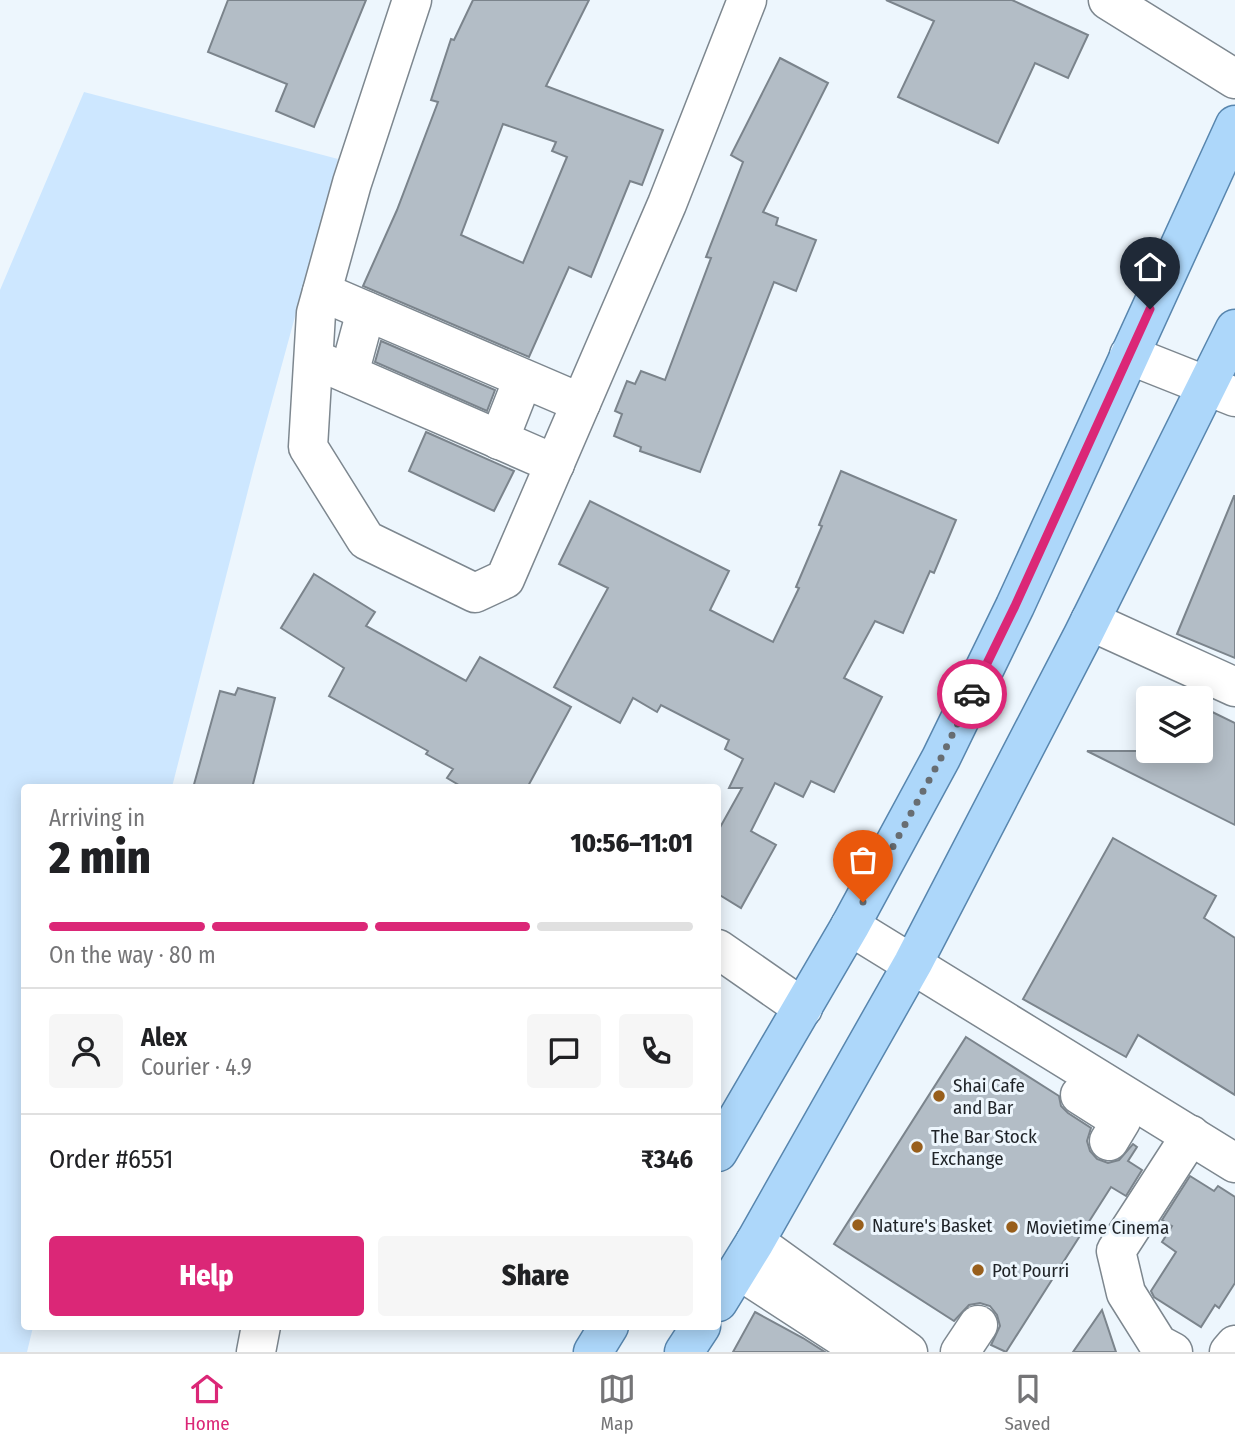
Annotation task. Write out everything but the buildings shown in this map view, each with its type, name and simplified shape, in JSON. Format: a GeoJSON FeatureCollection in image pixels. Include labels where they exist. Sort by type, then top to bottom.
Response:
{"type":"FeatureCollection","features":[{"type":"Feature","properties":{"kind":"main road"},"geometry":{"type":"LineString","coordinates":[[721,1147],[850,926],[947,746],[1015,606],[1235,125]]}},
{"type":"Feature","properties":{"kind":"main road"},"geometry":{"type":"LineString","coordinates":[[721,1297],[907,973],[1090,621],[1221,392],[1235,328]]}},
{"type":"Feature","properties":{"kind":"main road"},"geometry":{"type":"LineString","coordinates":[[593,1352],[607,1330]]}},
{"type":"Feature","properties":{"kind":"main road"},"geometry":{"type":"LineString","coordinates":[[684,1352],[698,1330]]}},
{"type":"Feature","properties":{"kind":"street"},"geometry":{"type":"LineString","coordinates":[[412,0],[352,183],[316,313],[308,447],[366,540],[475,593],[505,579],[667,204],[747,0]]}},
{"type":"Feature","properties":{"kind":"street"},"geometry":{"type":"LineString","coordinates":[[1108,0],[1235,79]]}},
{"type":"Feature","properties":{"kind":"street"},"geometry":{"type":"LineString","coordinates":[[322,292],[581,403]]}},
{"type":"Feature","properties":{"kind":"street"},"geometry":{"type":"LineString","coordinates":[[349,374],[366,311]]}},
{"type":"Feature","properties":{"kind":"street"},"geometry":{"type":"LineString","coordinates":[[1129,355],[1221,392]]}},
{"type":"Feature","properties":{"kind":"street"},"geometry":{"type":"LineString","coordinates":[[313,359],[555,464]]}},
{"type":"Feature","properties":{"kind":"street"},"geometry":{"type":"LineString","coordinates":[[499,440],[523,379]]}},
{"type":"Feature","properties":{"kind":"street"},"geometry":{"type":"LineString","coordinates":[[1090,621],[1235,687]]}},
{"type":"Feature","properties":{"kind":"street"},"geometry":{"type":"LineString","coordinates":[[850,926],[907,973],[1121,1121],[1109,1141]]}},
{"type":"Feature","properties":{"kind":"street"},"geometry":{"type":"LineString","coordinates":[[721,950],[803,1008]]}},
{"type":"Feature","properties":{"kind":"street"},"geometry":{"type":"LineString","coordinates":[[907,973],[960,994],[1235,1163]]}},
{"type":"Feature","properties":{"kind":"street"},"geometry":{"type":"LineString","coordinates":[[1173,1352],[1158,1344],[1126,1293],[1116,1251],[1191,1135]]}},
{"type":"Feature","properties":{"kind":"street"},"geometry":{"type":"LineString","coordinates":[[747,1256],[865,1352]]}},
{"type":"Feature","properties":{"kind":"street"},"geometry":{"type":"LineString","coordinates":[[747,1256],[908,1352]]}},
{"type":"Feature","properties":{"kind":"street"},"geometry":{"type":"LineString","coordinates":[[256,1352],[260,1330]]}},
{"type":"Feature","properties":{"kind":"street"},"geometry":{"type":"LineString","coordinates":[[1229,1352],[1235,1345]]}},
{"type":"Feature","properties":{"kind":"shaded area"},"geometry":{"type":"Polygon","coordinates":[[[84,92],[338,159],[254,467],[173,784],[21,784],[21,1330],[32,1330],[27,1352],[0,1352],[0,290],[84,92]]]}},
{"type":"Feature","properties":{"kind":"way so far"},"geometry":{"type":"LineString","coordinates":[[863,902],[941,758],[972,694]]}},
{"type":"Feature","properties":{"kind":"place","name":"Shai Cafe and Bar"},"geometry":{"type":"Point","coordinates":[939,1096]}},
{"type":"Feature","properties":{"kind":"place","name":"The Bar Stock Exchange"},"geometry":{"type":"Point","coordinates":[917,1147]}},
{"type":"Feature","properties":{"kind":"place","name":"Nature's Basket"},"geometry":{"type":"Point","coordinates":[858,1225]}},
{"type":"Feature","properties":{"kind":"place","name":"Movietime Cinema"},"geometry":{"type":"Point","coordinates":[1012,1227]}},
{"type":"Feature","properties":{"kind":"place","name":"Pot Pourri"},"geometry":{"type":"Point","coordinates":[978,1270]}},
{"type":"Feature","properties":{"kind":"route"},"geometry":{"type":"LineString","coordinates":[[972,694],[1015,606],[1150,309]]}}]}
